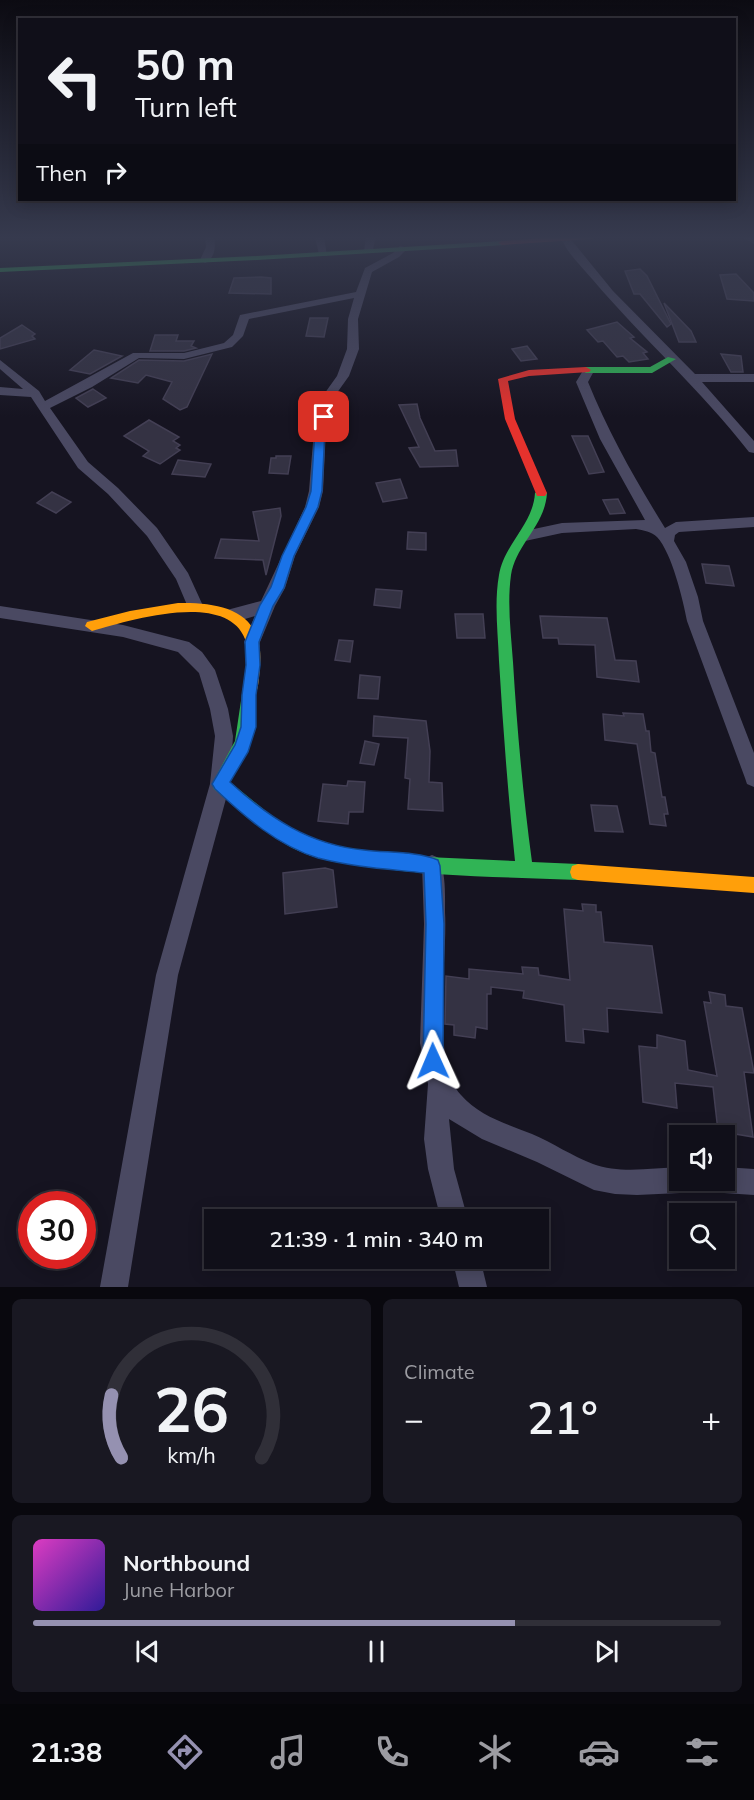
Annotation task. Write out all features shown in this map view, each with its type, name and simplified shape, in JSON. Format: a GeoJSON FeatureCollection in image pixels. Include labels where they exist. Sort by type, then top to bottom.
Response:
{"type":"FeatureCollection","features":[{"type":"Feature","properties":{"kind":"street"},"geometry":{"type":"LineString","coordinates":[[0,391],[39,401],[69,394],[137,355],[184,356],[228,345],[238,336],[244,317],[345,297]]}},
{"type":"Feature","properties":{"kind":"street"},"geometry":{"type":"LineString","coordinates":[[252,642],[267,605],[277,588],[288,556],[312,507],[316,491],[320,430],[328,397],[343,376],[353,348],[353,319],[360,297]]}},
{"type":"Feature","properties":{"kind":"street"},"geometry":{"type":"LineString","coordinates":[[613,297],[723,410],[754,449]]}},
{"type":"Feature","properties":{"kind":"street"},"geometry":{"type":"LineString","coordinates":[[525,871],[514,793],[510,734],[505,650],[505,576],[511,553],[535,523],[541,507],[541,495],[516,432],[503,380],[508,376],[544,372],[652,370],[671,359]]}},
{"type":"Feature","properties":{"kind":"street"},"geometry":{"type":"LineString","coordinates":[[0,363],[39,401],[53,419],[70,449],[152,532],[183,577],[196,608]]}},
{"type":"Feature","properties":{"kind":"street"},"geometry":{"type":"LineString","coordinates":[[588,371],[582,382],[591,408],[628,480],[662,535],[685,582],[695,621],[754,778]]}},
{"type":"Feature","properties":{"kind":"street"},"geometry":{"type":"LineString","coordinates":[[690,378],[754,378]]}},
{"type":"Feature","properties":{"kind":"street"},"geometry":{"type":"LineString","coordinates":[[525,536],[562,528],[636,524],[662,535],[676,527],[754,522]]}},
{"type":"Feature","properties":{"kind":"street"},"geometry":{"type":"LineString","coordinates":[[92,626],[149,612],[196,608],[218,609],[233,614],[245,613],[267,605]]}},
{"type":"Feature","properties":{"kind":"street"},"geometry":{"type":"LineString","coordinates":[[0,612],[123,631],[183,647],[207,670],[224,736],[220,784],[167,975],[114,1287]]}},
{"type":"Feature","properties":{"kind":"street"},"geometry":{"type":"LineString","coordinates":[[220,784],[242,747],[248,727],[253,665],[250,632],[233,614]]}},
{"type":"Feature","properties":{"kind":"street"},"geometry":{"type":"LineString","coordinates":[[220,784],[254,814],[287,836],[316,849],[352,857],[432,866],[689,877],[754,885]]}},
{"type":"Feature","properties":{"kind":"street"},"geometry":{"type":"LineString","coordinates":[[432,866],[435,924],[433,1061],[439,1086],[450,1103],[465,1116],[494,1132],[546,1152],[595,1177],[642,1184],[669,1181]]}},
{"type":"Feature","properties":{"kind":"street"},"geometry":{"type":"LineString","coordinates":[[439,1086],[435,1122],[437,1158],[452,1209]]}},
{"type":"Feature","properties":{"kind":"street"},"geometry":{"type":"LineString","coordinates":[[735,1181],[754,1182]]}},
{"type":"Feature","properties":{"kind":"street"},"geometry":{"type":"LineString","coordinates":[[469,1269],[473,1287]]}},
{"type":"Feature","properties":{"kind":"building"},"geometry":{"type":"Polygon","coordinates":[[[643,297],[658,297],[671,324],[667,327],[643,297]]]}},
{"type":"Feature","properties":{"kind":"building"},"geometry":{"type":"Polygon","coordinates":[[[726,297],[754,297],[754,301],[727,299],[726,297]]]}},
{"type":"Feature","properties":{"kind":"building"},"geometry":{"type":"Polygon","coordinates":[[[664,303],[691,331],[696,342],[679,342],[664,303]]]}},
{"type":"Feature","properties":{"kind":"building"},"geometry":{"type":"Polygon","coordinates":[[[310,318],[328,318],[324,337],[306,336],[310,318]]]}},
{"type":"Feature","properties":{"kind":"building"},"geometry":{"type":"Polygon","coordinates":[[[617,322],[634,337],[630,338],[647,352],[643,353],[648,359],[629,362],[623,356],[617,357],[603,341],[598,342],[587,330],[617,322]]]}},
{"type":"Feature","properties":{"kind":"building"},"geometry":{"type":"Polygon","coordinates":[[[22,325],[35,334],[32,336],[35,339],[0,349],[0,338],[22,325]]]}},
{"type":"Feature","properties":{"kind":"building"},"geometry":{"type":"Polygon","coordinates":[[[155,335],[178,335],[176,341],[194,341],[191,346],[196,348],[184,351],[150,351],[155,335]]]}},
{"type":"Feature","properties":{"kind":"building"},"geometry":{"type":"Polygon","coordinates":[[[527,346],[537,359],[521,361],[512,349],[527,346]]]}},
{"type":"Feature","properties":{"kind":"building"},"geometry":{"type":"Polygon","coordinates":[[[94,350],[122,356],[90,374],[70,370],[94,350]]]}},
{"type":"Feature","properties":{"kind":"building"},"geometry":{"type":"Polygon","coordinates":[[[212,354],[187,407],[180,410],[163,399],[172,382],[146,375],[138,383],[111,378],[139,360],[184,361],[212,354]]]}},
{"type":"Feature","properties":{"kind":"building"},"geometry":{"type":"Polygon","coordinates":[[[721,354],[741,356],[743,372],[731,372],[721,354]]]}},
{"type":"Feature","properties":{"kind":"building"},"geometry":{"type":"Polygon","coordinates":[[[93,389],[106,398],[88,407],[76,398],[93,389]]]}},
{"type":"Feature","properties":{"kind":"building"},"geometry":{"type":"Polygon","coordinates":[[[417,404],[420,418],[435,451],[456,450],[458,466],[420,467],[409,448],[419,447],[399,405],[417,404]]]}},
{"type":"Feature","properties":{"kind":"building"},"geometry":{"type":"Polygon","coordinates":[[[149,420],[179,437],[173,441],[180,445],[176,448],[180,450],[160,464],[143,456],[149,451],[124,436],[149,420]]]}},
{"type":"Feature","properties":{"kind":"building"},"geometry":{"type":"Polygon","coordinates":[[[572,436],[588,436],[604,472],[589,474],[572,436]]]}},
{"type":"Feature","properties":{"kind":"building"},"geometry":{"type":"Polygon","coordinates":[[[276,456],[291,456],[288,474],[269,473],[271,458],[276,458],[276,456]]]}},
{"type":"Feature","properties":{"kind":"building"},"geometry":{"type":"Polygon","coordinates":[[[178,460],[211,464],[205,477],[172,474],[178,460]]]}},
{"type":"Feature","properties":{"kind":"building"},"geometry":{"type":"Polygon","coordinates":[[[400,479],[407,498],[383,502],[376,483],[400,479]]]}},
{"type":"Feature","properties":{"kind":"building"},"geometry":{"type":"Polygon","coordinates":[[[52,492],[71,502],[56,513],[37,503],[52,492]]]}},
{"type":"Feature","properties":{"kind":"building"},"geometry":{"type":"Polygon","coordinates":[[[618,499],[625,513],[610,514],[603,500],[618,499]]]}},
{"type":"Feature","properties":{"kind":"building"},"geometry":{"type":"Polygon","coordinates":[[[280,508],[281,516],[266,575],[263,560],[215,558],[221,539],[259,541],[253,512],[280,508]]]}},
{"type":"Feature","properties":{"kind":"building"},"geometry":{"type":"Polygon","coordinates":[[[408,532],[426,533],[426,550],[407,549],[408,532]]]}},
{"type":"Feature","properties":{"kind":"building"},"geometry":{"type":"Polygon","coordinates":[[[702,564],[729,566],[734,586],[706,583],[702,564]]]}},
{"type":"Feature","properties":{"kind":"building"},"geometry":{"type":"Polygon","coordinates":[[[376,589],[402,591],[400,608],[374,605],[376,589]]]}},
{"type":"Feature","properties":{"kind":"building"},"geometry":{"type":"Polygon","coordinates":[[[455,614],[483,614],[485,638],[457,638],[455,614]]]}},
{"type":"Feature","properties":{"kind":"building"},"geometry":{"type":"Polygon","coordinates":[[[540,616],[607,618],[615,660],[636,661],[639,682],[597,677],[595,645],[559,644],[558,638],[543,638],[540,616]]]}},
{"type":"Feature","properties":{"kind":"building"},"geometry":{"type":"Polygon","coordinates":[[[339,640],[353,641],[350,662],[335,660],[339,640]]]}},
{"type":"Feature","properties":{"kind":"building"},"geometry":{"type":"Polygon","coordinates":[[[360,675],[380,677],[378,699],[358,698],[360,675]]]}},
{"type":"Feature","properties":{"kind":"building"},"geometry":{"type":"Polygon","coordinates":[[[623,713],[643,714],[646,731],[649,731],[651,752],[655,753],[662,797],[665,797],[668,814],[664,814],[666,826],[650,824],[637,744],[605,740],[603,714],[624,716],[623,713]]]}},
{"type":"Feature","properties":{"kind":"building"},"geometry":{"type":"Polygon","coordinates":[[[374,716],[426,721],[430,751],[429,782],[442,783],[443,811],[408,809],[410,779],[405,778],[408,738],[373,736],[374,716]]]}},
{"type":"Feature","properties":{"kind":"building"},"geometry":{"type":"Polygon","coordinates":[[[365,741],[379,744],[374,765],[360,763],[365,741]]]}},
{"type":"Feature","properties":{"kind":"building"},"geometry":{"type":"Polygon","coordinates":[[[348,781],[365,782],[363,812],[349,812],[348,824],[318,821],[323,784],[347,786],[348,781]]]}},
{"type":"Feature","properties":{"kind":"building"},"geometry":{"type":"Polygon","coordinates":[[[591,805],[617,806],[623,832],[595,831],[591,805]]]}},
{"type":"Feature","properties":{"kind":"building"},"geometry":{"type":"Polygon","coordinates":[[[325,868],[333,870],[337,907],[285,914],[283,873],[325,868]]]}},
{"type":"Feature","properties":{"kind":"building"},"geometry":{"type":"Polygon","coordinates":[[[582,904],[596,905],[596,912],[601,912],[604,942],[652,946],[662,1013],[607,1008],[608,1032],[583,1029],[584,1043],[566,1041],[564,1005],[523,998],[524,991],[491,987],[491,994],[487,994],[487,1029],[476,1027],[475,1038],[454,1035],[454,1025],[445,1024],[446,976],[469,979],[469,969],[523,974],[522,967],[538,968],[539,975],[570,980],[564,909],[583,911],[582,904]]]}},
{"type":"Feature","properties":{"kind":"building"},"geometry":{"type":"Polygon","coordinates":[[[709,992],[725,995],[726,1006],[742,1008],[754,1073],[744,1072],[753,1137],[735,1134],[735,1125],[717,1125],[713,1087],[675,1083],[677,1108],[643,1102],[639,1046],[657,1048],[657,1035],[685,1041],[688,1070],[717,1076],[704,1002],[711,1003],[709,992]]]}},
{"type":"Feature","properties":{"kind":"traffic: fast"},"geometry":{"type":"LineString","coordinates":[[586,370],[652,370],[671,359]]}},
{"type":"Feature","properties":{"kind":"traffic: fast"},"geometry":{"type":"LineString","coordinates":[[525,871],[511,740],[503,596],[507,564],[537,516],[541,493]]}},
{"type":"Feature","properties":{"kind":"traffic: fast"},"geometry":{"type":"LineString","coordinates":[[249,694],[243,741],[220,784],[278,831],[304,845],[335,854],[405,864],[578,872]]}},
{"type":"Feature","properties":{"kind":"traffic: slow"},"geometry":{"type":"LineString","coordinates":[[92,626],[130,616],[178,608],[222,611],[239,620],[250,635],[254,649],[254,664],[249,694]]}},
{"type":"Feature","properties":{"kind":"traffic: slow"},"geometry":{"type":"LineString","coordinates":[[578,872],[754,885]]}},
{"type":"Feature","properties":{"kind":"traffic: jam"},"geometry":{"type":"LineString","coordinates":[[541,493],[510,419],[503,379],[529,373],[586,370]]}},
{"type":"Feature","properties":{"kind":"route"},"geometry":{"type":"LineString","coordinates":[[324,417],[320,430],[318,475],[312,507],[298,532],[277,588],[267,605],[252,642],[253,665],[248,727],[242,747],[220,784],[254,814],[287,836],[316,849],[352,857],[432,866],[435,924],[433,1061]]}}]}
